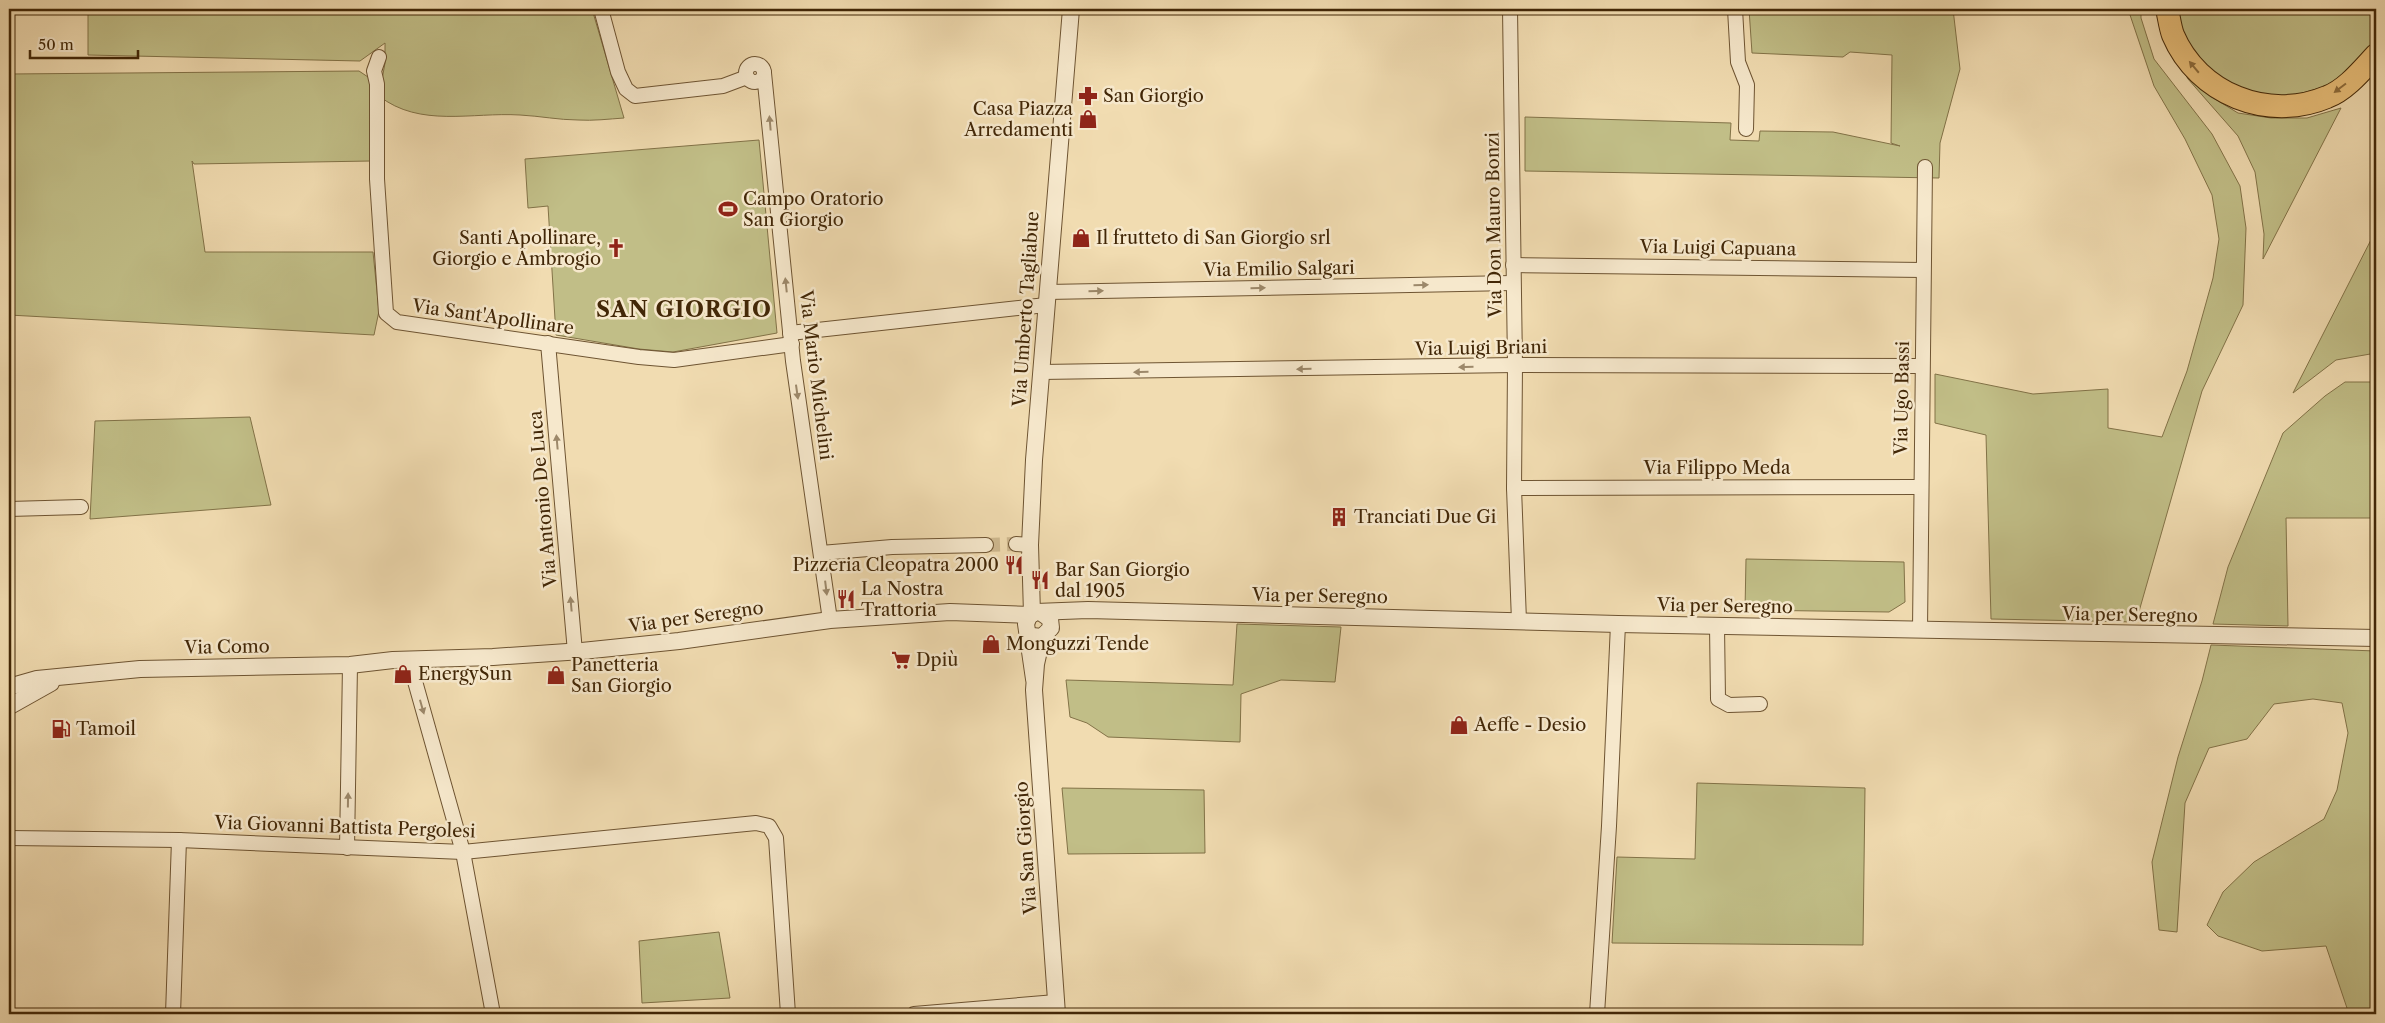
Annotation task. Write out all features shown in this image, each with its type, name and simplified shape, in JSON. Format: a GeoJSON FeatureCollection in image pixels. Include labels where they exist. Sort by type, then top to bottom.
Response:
{"type":"FeatureCollection","features":[{"type":"Feature","properties":{"kind":"highway"},"geometry":{"type":"LineString","coordinates":[[2167,9],[2173,34],[2186,57],[2204,78],[2227,95],[2252,103],[2279,106],[2303,105],[2328,97],[2353,79],[2376,55]]}},
{"type":"Feature","properties":{"kind":"street","name":"Via Mario Michelini"},"geometry":{"type":"LineString","coordinates":[[601,9],[618,72],[626,89],[635,96],[723,86],[747,77],[748,69],[754,64],[762,68],[791,339],[830,620]]}},
{"type":"Feature","properties":{"kind":"street","name":"Via Umberto Tagliabue"},"geometry":{"type":"LineString","coordinates":[[1036,623],[1023,545],[1041,372],[1071,9]]}},
{"type":"Feature","properties":{"kind":"street","name":"Via Don Mauro Bonzi"},"geometry":{"type":"LineString","coordinates":[[1510,9],[1512,283],[1515,365],[1514,488],[1519,621]]}},
{"type":"Feature","properties":{"kind":"street"},"geometry":{"type":"LineString","coordinates":[[1735,9],[1738,62],[1747,85],[1746,129]]}},
{"type":"Feature","properties":{"kind":"street","name":"Via Sant'Apollinare"},"geometry":{"type":"LineString","coordinates":[[379,57],[374,71],[377,84],[376,179],[386,313],[397,322],[639,357],[674,360],[791,339]]}},
{"type":"Feature","properties":{"kind":"street","name":"Via Ugo Bassi"},"geometry":{"type":"LineString","coordinates":[[1920,630],[1921,366],[1925,167]]}},
{"type":"Feature","properties":{"kind":"street","name":"Via Luigi Capuana"},"geometry":{"type":"LineString","coordinates":[[1513,265],[1923,270]]}},
{"type":"Feature","properties":{"kind":"street","name":"Via Emilio Salgari"},"geometry":{"type":"LineString","coordinates":[[791,339],[1047,299],[1512,283]]}},
{"type":"Feature","properties":{"kind":"street","name":"Via Antonio De Luca"},"geometry":{"type":"LineString","coordinates":[[548,343],[575,652]]}},
{"type":"Feature","properties":{"kind":"street","name":"Via Luigi Briani"},"geometry":{"type":"LineString","coordinates":[[1041,372],[1515,365],[1921,366]]}},
{"type":"Feature","properties":{"kind":"street","name":"Via Filippo Meda"},"geometry":{"type":"LineString","coordinates":[[1514,488],[1920,487]]}},
{"type":"Feature","properties":{"kind":"street"},"geometry":{"type":"LineString","coordinates":[[9,509],[81,507]]}},
{"type":"Feature","properties":{"kind":"street"},"geometry":{"type":"LineString","coordinates":[[821,554],[892,547],[986,546]]}},
{"type":"Feature","properties":{"kind":"street","name":"Via per Seregno"},"geometry":{"type":"LineString","coordinates":[[401,660],[575,652],[679,641],[830,620],[950,612],[1003,614],[1036,623],[1073,611],[1618,624],[2376,638]]}},
{"type":"Feature","properties":{"kind":"street","name":"Via San Giorgio"},"geometry":{"type":"LineString","coordinates":[[1036,623],[1034,679],[1056,1008]]}},
{"type":"Feature","properties":{"kind":"street"},"geometry":{"type":"LineString","coordinates":[[1597,1014],[1608,855],[1618,624]]}},
{"type":"Feature","properties":{"kind":"street"},"geometry":{"type":"LineString","coordinates":[[1717,626],[1718,699],[1729,705],[1760,704]]}},
{"type":"Feature","properties":{"kind":"street"},"geometry":{"type":"LineString","coordinates":[[401,660],[463,852],[493,1014]]}},
{"type":"Feature","properties":{"kind":"street","name":"Via Como"},"geometry":{"type":"LineString","coordinates":[[9,687],[37,679],[140,669],[350,665],[401,660]]}},
{"type":"Feature","properties":{"kind":"street"},"geometry":{"type":"LineString","coordinates":[[348,848],[350,665]]}},
{"type":"Feature","properties":{"kind":"street","name":"Via Como"},"geometry":{"type":"LineString","coordinates":[[9,705],[61,678]]}},
{"type":"Feature","properties":{"kind":"street","name":"Via Giovanni Battista Pergolesi"},"geometry":{"type":"LineString","coordinates":[[9,838],[179,840],[463,852],[756,823],[769,826],[776,838],[788,1014]]}},
{"type":"Feature","properties":{"kind":"street"},"geometry":{"type":"LineString","coordinates":[[173,1014],[179,840]]}},
{"type":"Feature","properties":{"kind":"street"},"geometry":{"type":"LineString","coordinates":[[914,1014],[1056,1008]]}},
{"type":"Feature","properties":{"kind":"shaded area"},"geometry":{"type":"Polygon","coordinates":[[[9,9],[592,9],[624,118],[584,120],[520,115],[447,116],[412,112],[395,106],[379,96],[385,63],[385,43],[360,61],[88,55],[88,10],[9,9]]]}},
{"type":"Feature","properties":{"kind":"shaded area"},"geometry":{"type":"Polygon","coordinates":[[[1749,9],[1953,9],[1960,69],[1940,143],[1939,178],[1525,171],[1525,117],[1731,123],[1730,140],[1759,141],[1760,131],[1833,132],[1900,146],[1891,143],[1892,55],[1850,52],[1843,57],[1752,53],[1749,9]]]}},
{"type":"Feature","properties":{"kind":"shaded area"},"geometry":{"type":"Polygon","coordinates":[[[2128,9],[2141,9],[2141,18],[2154,59],[2212,134],[2240,186],[2246,228],[2243,305],[2202,391],[2136,622],[1991,619],[1986,435],[1935,423],[1935,374],[2033,394],[2108,389],[2108,428],[2162,437],[2187,371],[2213,278],[2219,239],[2212,195],[2185,139],[2154,86],[2128,9]]]}},
{"type":"Feature","properties":{"kind":"shaded area"},"geometry":{"type":"Polygon","coordinates":[[[2176,9],[2376,9],[2376,47],[2341,82],[2278,100],[2249,95],[2201,64],[2186,41],[2176,9]]]}},
{"type":"Feature","properties":{"kind":"shaded area"},"geometry":{"type":"Polygon","coordinates":[[[2174,54],[2210,96],[2238,113],[2271,118],[2307,118],[2341,108],[2263,259],[2264,234],[2255,172],[2238,136],[2188,79],[2174,54]]]}},
{"type":"Feature","properties":{"kind":"shaded area"},"geometry":{"type":"Polygon","coordinates":[[[359,71],[371,79],[371,161],[194,164],[192,161],[205,252],[373,252],[379,311],[374,335],[9,315],[9,74],[359,71]]]}},
{"type":"Feature","properties":{"kind":"shaded area"},"geometry":{"type":"Polygon","coordinates":[[[759,140],[777,333],[673,352],[639,349],[556,335],[548,206],[528,208],[525,159],[759,140]]]}},
{"type":"Feature","properties":{"kind":"shaded area"},"geometry":{"type":"Polygon","coordinates":[[[2376,230],[2376,353],[2336,360],[2293,393],[2376,230]]]}},
{"type":"Feature","properties":{"kind":"shaded area"},"geometry":{"type":"Polygon","coordinates":[[[2345,382],[2376,382],[2376,518],[2286,518],[2288,626],[2213,624],[2228,567],[2283,433],[2325,396],[2345,382]]]}},
{"type":"Feature","properties":{"kind":"shaded area"},"geometry":{"type":"Polygon","coordinates":[[[250,417],[271,505],[90,519],[95,421],[250,417]]]}},
{"type":"Feature","properties":{"kind":"shaded area"},"geometry":{"type":"Polygon","coordinates":[[[1746,559],[1904,562],[1905,602],[1889,612],[1745,610],[1746,559]]]}},
{"type":"Feature","properties":{"kind":"shaded area"},"geometry":{"type":"Polygon","coordinates":[[[1237,624],[1341,627],[1335,682],[1281,680],[1241,694],[1240,742],[1108,737],[1087,723],[1070,717],[1066,680],[1233,685],[1237,624]]]}},
{"type":"Feature","properties":{"kind":"shaded area"},"geometry":{"type":"Polygon","coordinates":[[[2211,645],[2376,651],[2376,1014],[2349,1014],[2326,946],[2262,951],[2218,936],[2207,925],[2223,892],[2254,862],[2324,819],[2337,790],[2348,733],[2342,703],[2313,699],[2274,704],[2247,739],[2209,748],[2185,803],[2177,932],[2159,930],[2152,862],[2178,757],[2202,681],[2211,645]]]}},
{"type":"Feature","properties":{"kind":"shaded area"},"geometry":{"type":"Polygon","coordinates":[[[1697,783],[1865,788],[1863,945],[1612,943],[1617,857],[1695,859],[1697,783]]]}},
{"type":"Feature","properties":{"kind":"shaded area"},"geometry":{"type":"Polygon","coordinates":[[[1062,788],[1204,790],[1205,853],[1068,854],[1062,788]]]}},
{"type":"Feature","properties":{"kind":"shaded area"},"geometry":{"type":"Polygon","coordinates":[[[719,932],[730,998],[642,1003],[639,941],[719,932]]]}},
{"type":"Feature","properties":{"kind":"tunnel"},"geometry":{"type":"LineString","coordinates":[[986,545],[1016,544]]}},
{"type":"Feature","properties":{"kind":"place","name":"San Giorgio"},"geometry":{"type":"Point","coordinates":[1088,96]}},
{"type":"Feature","properties":{"kind":"place","name":"Casa Piazza Arredamenti"},"geometry":{"type":"Point","coordinates":[1088,119]}},
{"type":"Feature","properties":{"kind":"place","name":"Campo Oratorio San Giorgio"},"geometry":{"type":"Point","coordinates":[728,209]}},
{"type":"Feature","properties":{"kind":"place","name":"Il frutteto di San Giorgio srl"},"geometry":{"type":"Point","coordinates":[1081,238]}},
{"type":"Feature","properties":{"kind":"place","name":"Santi Apollinare, Giorgio e Ambrogio"},"geometry":{"type":"Point","coordinates":[616,248]}},
{"type":"Feature","properties":{"kind":"place","name":"Tranciati Due Gi"},"geometry":{"type":"Point","coordinates":[1339,517]}},
{"type":"Feature","properties":{"kind":"place","name":"Pizzeria Cleopatra 2000"},"geometry":{"type":"Point","coordinates":[1014,565]}},
{"type":"Feature","properties":{"kind":"place","name":"Bar San Giorgio dal 1905"},"geometry":{"type":"Point","coordinates":[1040,580]}},
{"type":"Feature","properties":{"kind":"place","name":"La Nostra Trattoria"},"geometry":{"type":"Point","coordinates":[846,599]}},
{"type":"Feature","properties":{"kind":"place","name":"Monguzzi Tende"},"geometry":{"type":"Point","coordinates":[991,644]}},
{"type":"Feature","properties":{"kind":"place","name":"Dpiù"},"geometry":{"type":"Point","coordinates":[901,660]}},
{"type":"Feature","properties":{"kind":"place","name":"EnergySun"},"geometry":{"type":"Point","coordinates":[403,674]}},
{"type":"Feature","properties":{"kind":"place","name":"Panetteria San Giorgio"},"geometry":{"type":"Point","coordinates":[556,675]}},
{"type":"Feature","properties":{"kind":"place","name":"Aeffe - Desio"},"geometry":{"type":"Point","coordinates":[1459,725]}},
{"type":"Feature","properties":{"kind":"place","name":"Tamoil"},"geometry":{"type":"Point","coordinates":[61,729]}},
{"type":"Feature","properties":{"kind":"district","name":"SAN GIORGIO"},"geometry":{"type":"Point","coordinates":[684,309]}}]}
